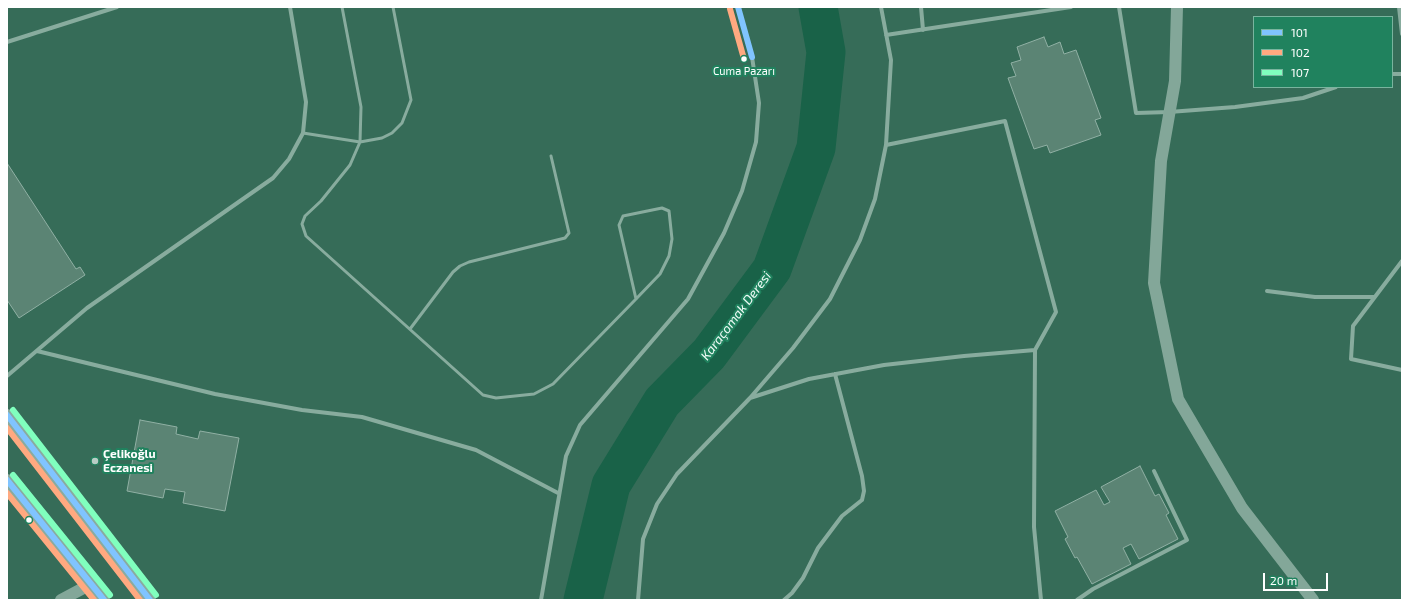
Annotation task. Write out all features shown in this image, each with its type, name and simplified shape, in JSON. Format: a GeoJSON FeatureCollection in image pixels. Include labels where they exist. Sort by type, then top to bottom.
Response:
{"type":"FeatureCollection","features":[{"type":"Feature","properties":{"kind":"highway"},"geometry":{"type":"LineString","coordinates":[[7,415],[150,600]]}},
{"type":"Feature","properties":{"kind":"highway"},"geometry":{"type":"LineString","coordinates":[[7,480],[104,600]]}},
{"type":"Feature","properties":{"kind":"main road"},"geometry":{"type":"LineString","coordinates":[[1177,7],[1175,81],[1161,161],[1154,283],[1178,399],[1242,508],[1314,600]]}},
{"type":"Feature","properties":{"kind":"main road"},"geometry":{"type":"LineString","coordinates":[[61,600],[91,584]]}},
{"type":"Feature","properties":{"kind":"street"},"geometry":{"type":"LineString","coordinates":[[7,42],[117,7]]}},
{"type":"Feature","properties":{"kind":"street"},"geometry":{"type":"LineString","coordinates":[[7,376],[87,308],[272,178],[289,159],[303,133],[306,102],[290,7]]}},
{"type":"Feature","properties":{"kind":"street"},"geometry":{"type":"LineString","coordinates":[[541,600],[558,493],[566,456],[580,425],[688,299],[724,233],[742,191],[756,142],[758,103],[752,57],[738,7]]}},
{"type":"Feature","properties":{"kind":"street"},"geometry":{"type":"LineString","coordinates":[[638,600],[643,539],[657,504],[677,474],[750,398],[793,348],[830,299],[860,240],[875,199],[886,145],[891,60],[881,7]]}},
{"type":"Feature","properties":{"kind":"street"},"geometry":{"type":"LineString","coordinates":[[921,7],[923,30]]}},
{"type":"Feature","properties":{"kind":"street"},"geometry":{"type":"LineString","coordinates":[[886,35],[1071,7]]}},
{"type":"Feature","properties":{"kind":"street"},"geometry":{"type":"LineString","coordinates":[[1119,7],[1136,113],[1235,107],[1303,98],[1333,88]]}},
{"type":"Feature","properties":{"kind":"street"},"geometry":{"type":"LineString","coordinates":[[1399,7],[1402,34]]}},
{"type":"Feature","properties":{"kind":"street"},"geometry":{"type":"LineString","coordinates":[[886,145],[1005,121],[1056,312],[1035,350],[1034,527],[1041,600]]}},
{"type":"Feature","properties":{"kind":"street"},"geometry":{"type":"LineString","coordinates":[[1402,261],[1353,326],[1351,359],[1402,370]]}},
{"type":"Feature","properties":{"kind":"street"},"geometry":{"type":"LineString","coordinates":[[1267,291],[1315,297],[1374,297]]}},
{"type":"Feature","properties":{"kind":"street"},"geometry":{"type":"LineString","coordinates":[[750,398],[809,379],[884,365],[1035,350]]}},
{"type":"Feature","properties":{"kind":"street"},"geometry":{"type":"LineString","coordinates":[[37,351],[215,394],[302,410],[362,417],[476,450],[558,493]]}},
{"type":"Feature","properties":{"kind":"street"},"geometry":{"type":"LineString","coordinates":[[784,600],[792,593],[803,578],[818,548],[842,516],[862,500],[864,491],[862,476],[835,374]]}},
{"type":"Feature","properties":{"kind":"street"},"geometry":{"type":"LineString","coordinates":[[1077,600],[1093,589],[1187,540],[1154,471]]}},
{"type":"Feature","properties":{"kind":"lane"},"geometry":{"type":"LineString","coordinates":[[342,7],[361,107],[360,142],[350,165],[321,201],[305,216],[302,224],[306,236],[483,395],[496,398],[534,394],[553,384],[636,299],[660,274],[669,256],[672,238],[669,211],[662,208],[624,216],[619,225],[636,299]]}},
{"type":"Feature","properties":{"kind":"lane"},"geometry":{"type":"LineString","coordinates":[[303,133],[360,142],[382,138],[392,133],[402,123],[411,100],[393,7]]}},
{"type":"Feature","properties":{"kind":"lane"},"geometry":{"type":"LineString","coordinates":[[410,329],[452,272],[460,266],[469,262],[565,238],[569,233],[551,156]]}},
{"type":"Feature","properties":{"kind":"building"},"geometry":{"type":"Polygon","coordinates":[[[1044,37],[1048,47],[1060,42],[1064,54],[1076,50],[1101,118],[1095,120],[1101,135],[1050,153],[1047,145],[1034,149],[1008,78],[1016,76],[1011,63],[1021,60],[1017,47],[1044,37]]]}},
{"type":"Feature","properties":{"kind":"building"},"geometry":{"type":"Polygon","coordinates":[[[7,163],[76,269],[80,267],[85,275],[19,318],[7,300],[7,163]]]}},
{"type":"Feature","properties":{"kind":"building"},"geometry":{"type":"Polygon","coordinates":[[[140,420],[177,427],[176,434],[198,439],[200,431],[239,438],[225,511],[183,503],[185,492],[165,489],[163,498],[127,491],[140,420]]]}},
{"type":"Feature","properties":{"kind":"building"},"geometry":{"type":"Polygon","coordinates":[[[1140,466],[1155,496],[1159,494],[1169,513],[1166,515],[1178,539],[1139,559],[1131,544],[1123,548],[1131,564],[1092,584],[1077,557],[1075,558],[1065,539],[1068,537],[1055,511],[1096,490],[1104,505],[1110,502],[1101,487],[1140,466]]]}},
{"type":"Feature","properties":{"kind":"waterway","name":"Karaçomak Deresi"},"geometry":{"type":"LineString","coordinates":[[583,600],[611,485],[662,402],[709,354],[772,269],[816,148],[826,52],[818,7]]}},
{"type":"Feature","properties":{"kind":"transit line","name":"101"},"geometry":{"type":"LineString","coordinates":[[738,7],[752,57]]}},
{"type":"Feature","properties":{"kind":"transit line","name":"102"},"geometry":{"type":"LineString","coordinates":[[730,9],[744,59]]}},
{"type":"Feature","properties":{"kind":"transit line","name":"107"},"geometry":{"type":"LineString","coordinates":[[13,410],[156,595]]}},
{"type":"Feature","properties":{"kind":"transit line","name":"101"},"geometry":{"type":"LineString","coordinates":[[7,415],[150,600]]}},
{"type":"Feature","properties":{"kind":"transit line","name":"102"},"geometry":{"type":"LineString","coordinates":[[7,428],[140,600]]}},
{"type":"Feature","properties":{"kind":"transit line","name":"107"},"geometry":{"type":"LineString","coordinates":[[13,475],[110,595]]}},
{"type":"Feature","properties":{"kind":"transit line","name":"101"},"geometry":{"type":"LineString","coordinates":[[7,480],[104,600]]}},
{"type":"Feature","properties":{"kind":"transit line","name":"102"},"geometry":{"type":"LineString","coordinates":[[7,493],[94,600]]}},
{"type":"Feature","properties":{"kind":"place","name":"Cuma Pazarı"},"geometry":{"type":"Point","coordinates":[744,59]}},
{"type":"Feature","properties":{"kind":"place","name":"Çelikoğlu Eczanesi"},"geometry":{"type":"Point","coordinates":[95,461]}}]}
